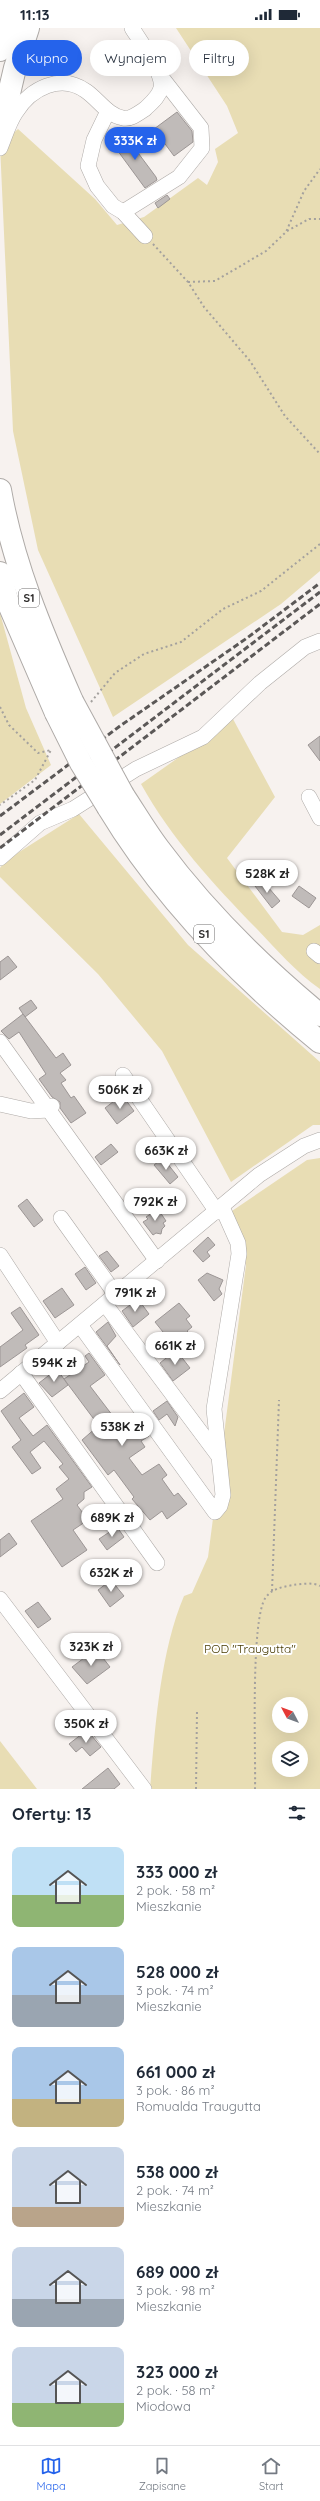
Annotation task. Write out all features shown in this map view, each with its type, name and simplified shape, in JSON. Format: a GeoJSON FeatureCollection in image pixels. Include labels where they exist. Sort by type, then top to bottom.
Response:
{"type":"FeatureCollection","features":[{"type":"Feature","properties":{"kind":"highway"},"geometry":{"type":"LineString","coordinates":[[0,50],[6,28]]}},
{"type":"Feature","properties":{"kind":"highway"},"geometry":{"type":"LineString","coordinates":[[0,132],[28,28]]}},
{"type":"Feature","properties":{"kind":"highway","name":"S1"},"geometry":{"type":"LineString","coordinates":[[0,490],[19,568],[33,611],[73,706],[141,858],[194,924],[253,984],[320,1042]]}},
{"type":"Feature","properties":{"kind":"highway","name":"S1"},"geometry":{"type":"LineString","coordinates":[[0,573],[7,600],[73,706]]}},
{"type":"Feature","properties":{"kind":"highway","name":"S1"},"geometry":{"type":"LineString","coordinates":[[116,801],[159,849],[214,916],[248,952],[320,1015]]}},
{"type":"Feature","properties":{"kind":"street"},"geometry":{"type":"LineString","coordinates":[[132,28],[139,40]]}},
{"type":"Feature","properties":{"kind":"street"},"geometry":{"type":"LineString","coordinates":[[0,148],[16,112],[25,100],[43,87],[58,82],[77,86],[86,91],[108,111],[124,118],[133,117],[156,99],[161,87],[159,76]]}},
{"type":"Feature","properties":{"kind":"street"},"geometry":{"type":"LineString","coordinates":[[123,212],[179,177],[202,148],[201,128],[161,76]]}},
{"type":"Feature","properties":{"kind":"street"},"geometry":{"type":"LineString","coordinates":[[108,111],[94,140],[88,166],[97,186],[113,206],[123,212],[145,236]]}},
{"type":"Feature","properties":{"kind":"street"},"geometry":{"type":"LineString","coordinates":[[0,858],[40,823],[73,808],[136,770],[203,737],[260,683],[305,647],[320,641]]}},
{"type":"Feature","properties":{"kind":"street"},"geometry":{"type":"LineString","coordinates":[[309,797],[320,818]]}},
{"type":"Feature","properties":{"kind":"street"},"geometry":{"type":"LineString","coordinates":[[0,1042],[50,1108],[157,1261]]}},
{"type":"Feature","properties":{"kind":"street"},"geometry":{"type":"LineString","coordinates":[[80,1325],[215,1512],[220,1506],[222,1496],[214,1409],[239,1254],[238,1243],[219,1209],[123,1075]]}},
{"type":"Feature","properties":{"kind":"street"},"geometry":{"type":"LineString","coordinates":[[0,1104],[31,1111],[50,1108]]}},
{"type":"Feature","properties":{"kind":"street"},"geometry":{"type":"LineString","coordinates":[[0,1391],[259,1175],[304,1146],[320,1140]]}},
{"type":"Feature","properties":{"kind":"street"},"geometry":{"type":"LineString","coordinates":[[62,1218],[111,1299],[217,1454]]}},
{"type":"Feature","properties":{"kind":"street"},"geometry":{"type":"LineString","coordinates":[[0,1255],[58,1343]]}},
{"type":"Feature","properties":{"kind":"street"},"geometry":{"type":"LineString","coordinates":[[21,1373],[157,1563]]}},
{"type":"Feature","properties":{"kind":"street"},"geometry":{"type":"LineString","coordinates":[[0,1600],[144,1789]]}},
{"type":"Feature","properties":{"kind":"path"},"geometry":{"type":"LineString","coordinates":[[286,232],[304,191],[320,169]]}},
{"type":"Feature","properties":{"kind":"path"},"geometry":{"type":"LineString","coordinates":[[188,282],[215,281],[266,251],[286,232],[309,219],[320,219]]}},
{"type":"Feature","properties":{"kind":"path"},"geometry":{"type":"LineString","coordinates":[[145,236],[188,282],[204,307],[250,361],[285,416],[320,454]]}},
{"type":"Feature","properties":{"kind":"path"},"geometry":{"type":"LineString","coordinates":[[73,706],[116,673],[144,654],[181,642],[223,609],[262,591],[320,544]]}},
{"type":"Feature","properties":{"kind":"path"},"geometry":{"type":"LineString","coordinates":[[0,707],[9,725],[38,753],[51,750]]}},
{"type":"Feature","properties":{"kind":"path"},"geometry":{"type":"LineString","coordinates":[[0,805],[35,780],[55,745]]}},
{"type":"Feature","properties":{"kind":"path"},"geometry":{"type":"LineString","coordinates":[[272,1591],[279,1400]]}},
{"type":"Feature","properties":{"kind":"path"},"geometry":{"type":"LineString","coordinates":[[255,1789],[257,1641],[259,1614],[265,1598],[272,1591],[301,1584],[320,1586]]}},
{"type":"Feature","properties":{"kind":"path"},"geometry":{"type":"LineString","coordinates":[[196,1789],[197,1710]]}},
{"type":"Feature","properties":{"kind":"green space"},"geometry":{"type":"Polygon","coordinates":[[[176,28],[320,28],[320,571],[281,604],[113,717],[38,550],[13,431],[0,145],[18,129],[95,199],[117,225],[144,217],[198,178],[207,185],[218,162],[215,149],[238,133],[227,106],[207,76],[249,76],[249,40],[189,40],[189,48],[176,28]]]}},
{"type":"Feature","properties":{"kind":"green space"},"geometry":{"type":"Polygon","coordinates":[[[0,613],[26,708],[51,765],[0,804],[0,613]]]}},
{"type":"Feature","properties":{"kind":"green space"},"geometry":{"type":"Polygon","coordinates":[[[233,719],[275,797],[227,858],[282,932],[303,935],[320,925],[320,989],[287,960],[209,878],[179,842],[141,784],[233,719]]]}},
{"type":"Feature","properties":{"kind":"green space"},"geometry":{"type":"Polygon","coordinates":[[[79,814],[188,945],[320,1062],[320,1125],[313,1125],[231,1182],[162,1051],[98,974],[0,877],[0,868],[5,861],[79,814]]]}},
{"type":"Feature","properties":{"kind":"green space","name":"POD \"Traugutta\""},"geometry":{"type":"Polygon","coordinates":[[[320,1158],[320,1789],[150,1789],[160,1691],[169,1641],[184,1596],[192,1593],[208,1557],[246,1265],[229,1213],[307,1160],[320,1158]]]}},
{"type":"Feature","properties":{"kind":"green space"},"geometry":{"type":"Polygon","coordinates":[[[0,1741],[37,1789],[0,1789],[0,1741]]]}},
{"type":"Feature","properties":{"kind":"building"},"geometry":{"type":"Polygon","coordinates":[[[177,112],[192,131],[193,142],[174,156],[154,129],[177,112]]]}},
{"type":"Feature","properties":{"kind":"building"},"geometry":{"type":"Polygon","coordinates":[[[124,134],[156,177],[157,180],[145,188],[112,143],[124,134]]]}},
{"type":"Feature","properties":{"kind":"building"},"geometry":{"type":"Polygon","coordinates":[[[167,195],[170,199],[158,208],[155,203],[167,195]]]}},
{"type":"Feature","properties":{"kind":"building"},"geometry":{"type":"Polygon","coordinates":[[[320,736],[320,761],[308,745],[320,736]]]}},
{"type":"Feature","properties":{"kind":"building"},"geometry":{"type":"Polygon","coordinates":[[[262,880],[280,901],[272,908],[255,886],[262,880]]]}},
{"type":"Feature","properties":{"kind":"building"},"geometry":{"type":"Polygon","coordinates":[[[299,886],[316,898],[309,908],[292,896],[299,886]]]}},
{"type":"Feature","properties":{"kind":"building"},"geometry":{"type":"Polygon","coordinates":[[[8,956],[17,967],[0,980],[0,962],[8,956]]]}},
{"type":"Feature","properties":{"kind":"building"},"geometry":{"type":"Polygon","coordinates":[[[31,1000],[37,1008],[25,1017],[19,1008],[31,1000]]]}},
{"type":"Feature","properties":{"kind":"building"},"geometry":{"type":"Polygon","coordinates":[[[23,1014],[56,1058],[63,1053],[71,1065],[60,1073],[66,1080],[61,1083],[71,1098],[74,1096],[86,1113],[71,1123],[60,1108],[60,1102],[52,1097],[39,1079],[46,1074],[19,1032],[9,1039],[1,1031],[23,1014]]]}},
{"type":"Feature","properties":{"kind":"building"},"geometry":{"type":"Polygon","coordinates":[[[122,1095],[134,1111],[117,1124],[105,1108],[122,1095]]]}},
{"type":"Feature","properties":{"kind":"building"},"geometry":{"type":"Polygon","coordinates":[[[111,1144],[118,1152],[101,1165],[95,1157],[111,1144]]]}},
{"type":"Feature","properties":{"kind":"building"},"geometry":{"type":"Polygon","coordinates":[[[163,1158],[178,1177],[170,1184],[154,1165],[163,1158]]]}},
{"type":"Feature","properties":{"kind":"building"},"geometry":{"type":"Polygon","coordinates":[[[27,1199],[43,1220],[34,1227],[18,1206],[27,1199]]]}},
{"type":"Feature","properties":{"kind":"building"},"geometry":{"type":"Polygon","coordinates":[[[158,1209],[166,1221],[163,1223],[165,1226],[162,1229],[161,1234],[156,1233],[153,1235],[143,1222],[148,1219],[146,1217],[158,1209]]]}},
{"type":"Feature","properties":{"kind":"building"},"geometry":{"type":"Polygon","coordinates":[[[208,1237],[215,1245],[207,1252],[210,1256],[203,1262],[193,1251],[208,1237]]]}},
{"type":"Feature","properties":{"kind":"building"},"geometry":{"type":"Polygon","coordinates":[[[107,1251],[119,1266],[111,1272],[99,1256],[107,1251]]]}},
{"type":"Feature","properties":{"kind":"building"},"geometry":{"type":"Polygon","coordinates":[[[85,1267],[96,1283],[86,1290],[75,1274],[85,1267]]]}},
{"type":"Feature","properties":{"kind":"building"},"geometry":{"type":"Polygon","coordinates":[[[207,1273],[223,1280],[219,1289],[222,1294],[214,1301],[198,1280],[207,1273]]]}},
{"type":"Feature","properties":{"kind":"building"},"geometry":{"type":"Polygon","coordinates":[[[62,1288],[74,1305],[55,1318],[43,1301],[62,1288]]]}},
{"type":"Feature","properties":{"kind":"building"},"geometry":{"type":"Polygon","coordinates":[[[138,1299],[149,1314],[133,1327],[122,1311],[138,1299]]]}},
{"type":"Feature","properties":{"kind":"building"},"geometry":{"type":"Polygon","coordinates":[[[179,1303],[190,1316],[186,1319],[192,1327],[187,1331],[190,1334],[175,1347],[155,1322],[179,1303]]]}},
{"type":"Feature","properties":{"kind":"building"},"geometry":{"type":"Polygon","coordinates":[[[20,1307],[39,1335],[25,1345],[27,1348],[0,1367],[0,1347],[23,1330],[11,1313],[20,1307]]]}},
{"type":"Feature","properties":{"kind":"building"},"geometry":{"type":"Polygon","coordinates":[[[108,1322],[116,1336],[107,1346],[120,1365],[96,1332],[108,1322]]]}},
{"type":"Feature","properties":{"kind":"building"},"geometry":{"type":"Polygon","coordinates":[[[176,1350],[190,1368],[173,1381],[160,1363],[176,1350]]]}},
{"type":"Feature","properties":{"kind":"building"},"geometry":{"type":"Polygon","coordinates":[[[89,1353],[105,1375],[90,1386],[119,1424],[133,1415],[149,1436],[141,1441],[145,1447],[129,1458],[142,1475],[159,1464],[167,1475],[162,1479],[174,1496],[178,1493],[187,1504],[167,1519],[162,1511],[150,1520],[132,1499],[134,1497],[114,1470],[108,1475],[82,1440],[97,1427],[94,1423],[96,1422],[64,1379],[89,1362],[85,1356],[89,1353]]]}},
{"type":"Feature","properties":{"kind":"building"},"geometry":{"type":"Polygon","coordinates":[[[57,1369],[68,1385],[52,1397],[39,1383],[57,1369]]]}},
{"type":"Feature","properties":{"kind":"building"},"geometry":{"type":"Polygon","coordinates":[[[24,1393],[34,1407],[19,1418],[33,1436],[47,1425],[92,1487],[84,1492],[84,1499],[77,1505],[88,1520],[73,1530],[87,1550],[62,1567],[31,1521],[63,1499],[56,1489],[69,1479],[59,1467],[63,1464],[44,1441],[30,1452],[41,1468],[32,1474],[12,1447],[21,1440],[1,1411],[24,1393]]]}},
{"type":"Feature","properties":{"kind":"building"},"geometry":{"type":"Polygon","coordinates":[[[167,1401],[178,1417],[175,1426],[167,1414],[159,1420],[153,1411],[167,1401]]]}},
{"type":"Feature","properties":{"kind":"building"},"geometry":{"type":"Polygon","coordinates":[[[117,1527],[124,1537],[107,1550],[99,1539],[117,1527]]]}},
{"type":"Feature","properties":{"kind":"building"},"geometry":{"type":"Polygon","coordinates":[[[9,1533],[17,1544],[0,1557],[0,1540],[9,1533]]]}},
{"type":"Feature","properties":{"kind":"building"},"geometry":{"type":"Polygon","coordinates":[[[111,1580],[124,1596],[110,1607],[98,1590],[111,1580]]]}},
{"type":"Feature","properties":{"kind":"building"},"geometry":{"type":"Polygon","coordinates":[[[38,1602],[51,1619],[38,1628],[25,1611],[38,1602]]]}},
{"type":"Feature","properties":{"kind":"building"},"geometry":{"type":"Polygon","coordinates":[[[96,1649],[110,1667],[87,1684],[72,1667],[96,1649]]]}},
{"type":"Feature","properties":{"kind":"building"},"geometry":{"type":"Polygon","coordinates":[[[87,1730],[101,1747],[90,1756],[82,1747],[76,1752],[69,1744],[87,1730]]]}},
{"type":"Feature","properties":{"kind":"building"},"geometry":{"type":"Polygon","coordinates":[[[108,1768],[120,1784],[114,1789],[82,1789],[108,1768]]]}},
{"type":"Feature","properties":{"kind":"railway"},"geometry":{"type":"LineString","coordinates":[[0,816],[120,726],[247,638],[320,583]]}},
{"type":"Feature","properties":{"kind":"railway"},"geometry":{"type":"LineString","coordinates":[[0,835],[320,592]]}},
{"type":"Feature","properties":{"kind":"railway"},"geometry":{"type":"LineString","coordinates":[[0,848],[320,604]]}}]}
